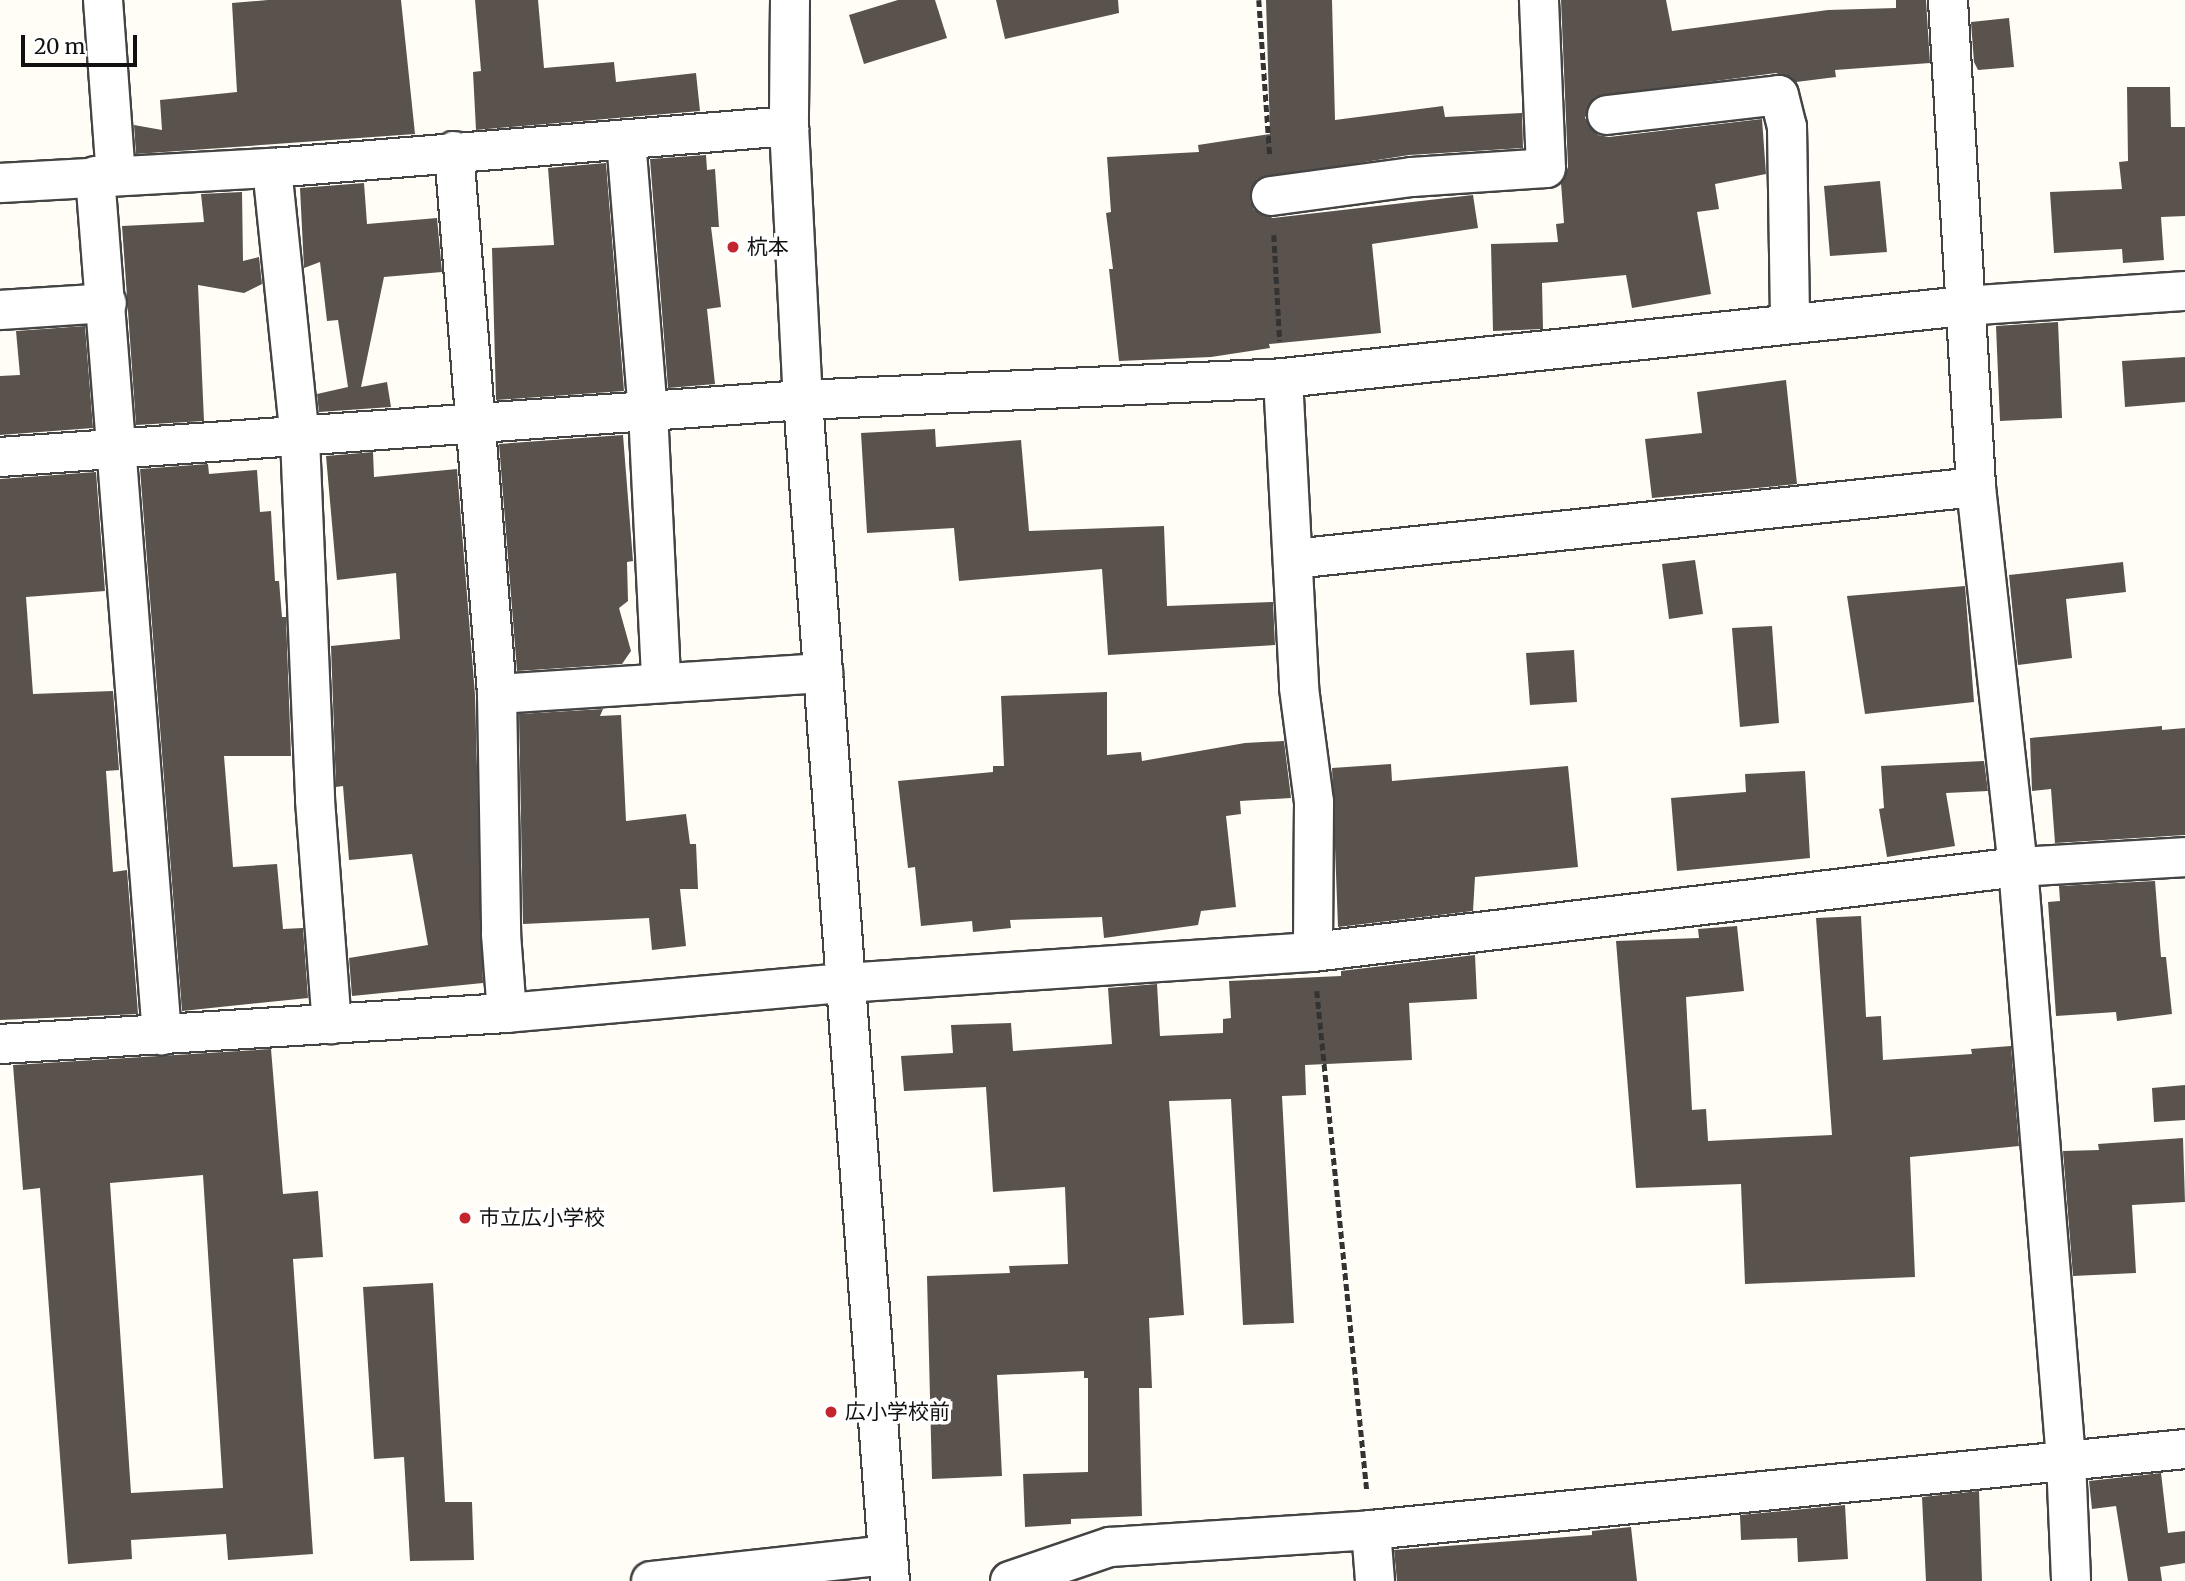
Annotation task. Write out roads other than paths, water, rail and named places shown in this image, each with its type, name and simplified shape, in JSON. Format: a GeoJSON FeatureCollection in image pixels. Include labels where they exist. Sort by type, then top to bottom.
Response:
{"type":"FeatureCollection","features":[{"type":"Feature","properties":{"kind":"street"},"geometry":{"type":"LineString","coordinates":[[103,0],[107,303],[162,1035]]}},
{"type":"Feature","properties":{"kind":"street"},"geometry":{"type":"LineString","coordinates":[[652,1581],[889,1568],[803,400],[789,126],[790,0]]}},
{"type":"Feature","properties":{"kind":"street"},"geometry":{"type":"LineString","coordinates":[[1271,196],[1412,177],[1546,168],[1539,0]]}},
{"type":"Feature","properties":{"kind":"street"},"geometry":{"type":"LineString","coordinates":[[1948,0],[1976,486],[2018,867],[2066,1460],[2071,1581]]}},
{"type":"Feature","properties":{"kind":"street"},"geometry":{"type":"LineString","coordinates":[[1607,116],[1779,95],[1787,127],[1790,324]]}},
{"type":"Feature","properties":{"kind":"street"},"geometry":{"type":"LineString","coordinates":[[0,183],[105,175],[272,168],[789,126]]}},
{"type":"Feature","properties":{"kind":"street"},"geometry":{"type":"LineString","coordinates":[[626,140],[648,411],[661,681]]}},
{"type":"Feature","properties":{"kind":"street"},"geometry":{"type":"LineString","coordinates":[[454,152],[497,694],[501,934],[507,1013]]}},
{"type":"Feature","properties":{"kind":"street"},"geometry":{"type":"LineString","coordinates":[[272,168],[300,438],[315,800],[332,1024]]}},
{"type":"Feature","properties":{"kind":"street"},"geometry":{"type":"LineString","coordinates":[[0,457],[300,438],[477,422],[803,400],[1283,378],[1964,306],[2185,291]]}},
{"type":"Feature","properties":{"kind":"street"},"geometry":{"type":"LineString","coordinates":[[0,310],[107,303]]}},
{"type":"Feature","properties":{"kind":"street"},"geometry":{"type":"LineString","coordinates":[[1283,378],[1299,688],[1314,802],[1313,952]]}},
{"type":"Feature","properties":{"kind":"street"},"geometry":{"type":"LineString","coordinates":[[1293,559],[1976,486]]}},
{"type":"Feature","properties":{"kind":"street"},"geometry":{"type":"LineString","coordinates":[[497,694],[661,681],[823,673]]}},
{"type":"Feature","properties":{"kind":"street"},"geometry":{"type":"LineString","coordinates":[[0,1044],[507,1013],[845,983],[1313,952],[2018,867],[2185,857]]}},
{"type":"Feature","properties":{"kind":"street"},"geometry":{"type":"LineString","coordinates":[[1010,1581],[1110,1547],[1371,1530],[2185,1449]]}},
{"type":"Feature","properties":{"kind":"street"},"geometry":{"type":"LineString","coordinates":[[1371,1530],[1374,1581]]}},
{"type":"Feature","properties":{"kind":"place","name":"杭本"},"geometry":{"type":"Point","coordinates":[733,247]}},
{"type":"Feature","properties":{"kind":"place","name":"市立広小学校"},"geometry":{"type":"Point","coordinates":[465,1218]}},
{"type":"Feature","properties":{"kind":"place","name":"広小学校前"},"geometry":{"type":"Point","coordinates":[831,1412]}}]}
